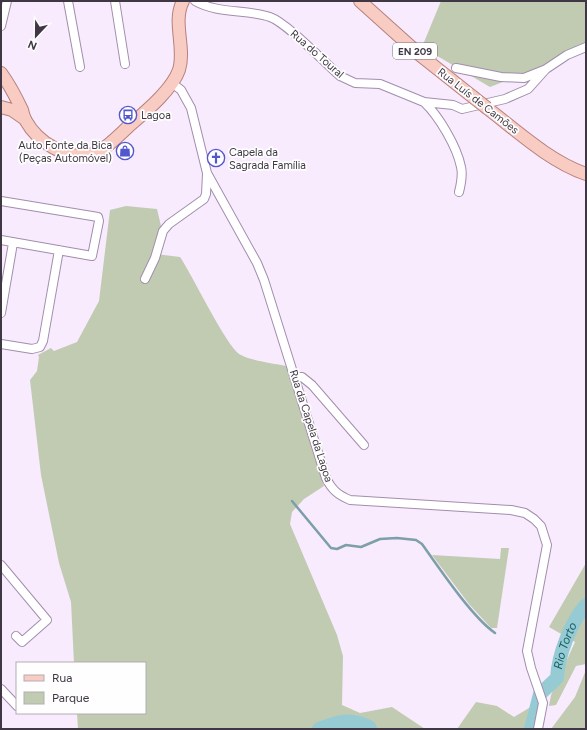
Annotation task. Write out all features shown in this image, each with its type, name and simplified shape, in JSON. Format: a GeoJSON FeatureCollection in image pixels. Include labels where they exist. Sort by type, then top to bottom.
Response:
{"type":"FeatureCollection","features":[{"type":"Feature","properties":{"kind":"main road","name":"Rua Luís de Camões"},"geometry":{"type":"LineString","coordinates":[[360,1],[420,55],[487,108],[545,152],[577,171],[586,174]]}},
{"type":"Feature","properties":{"kind":"main road"},"geometry":{"type":"LineString","coordinates":[[5,80],[34,133],[47,144],[73,156],[86,157],[104,149],[144,112],[172,83],[180,65],[179,17],[182,2]]}},
{"type":"Feature","properties":{"kind":"main road"},"geometry":{"type":"LineString","coordinates":[[1,107],[10,99],[5,80]]}},
{"type":"Feature","properties":{"kind":"main road"},"geometry":{"type":"LineString","coordinates":[[1,107],[12,110],[25,119]]}},
{"type":"Feature","properties":{"kind":"street"},"geometry":{"type":"LineString","coordinates":[[1,26],[7,1]]}},
{"type":"Feature","properties":{"kind":"street"},"geometry":{"type":"LineString","coordinates":[[68,1],[80,67]]}},
{"type":"Feature","properties":{"kind":"street"},"geometry":{"type":"LineString","coordinates":[[115,1],[125,64]]}},
{"type":"Feature","properties":{"kind":"street","name":"Rua do Toural"},"geometry":{"type":"LineString","coordinates":[[195,1],[202,5],[260,15],[277,20],[340,76],[348,81],[380,84],[424,102],[453,105],[462,109],[506,99],[528,88],[546,69]]}},
{"type":"Feature","properties":{"kind":"street","name":"Rua do Toural"},"geometry":{"type":"LineString","coordinates":[[456,68],[501,77],[524,78],[546,69],[567,55],[586,47]]}},
{"type":"Feature","properties":{"kind":"street","name":"Rua da Capela da Lagoa"},"geometry":{"type":"LineString","coordinates":[[172,83],[181,90],[191,108],[207,173],[257,263],[264,280],[326,478],[332,488],[341,497],[350,500],[511,510],[525,514],[534,519],[541,526],[547,545],[527,652],[543,703],[538,729]]}},
{"type":"Feature","properties":{"kind":"street"},"geometry":{"type":"LineString","coordinates":[[424,102],[434,111],[456,153],[461,168],[459,192]]}},
{"type":"Feature","properties":{"kind":"street"},"geometry":{"type":"LineString","coordinates":[[145,279],[155,258],[163,231],[169,224],[204,199],[206,194],[207,173]]}},
{"type":"Feature","properties":{"kind":"street"},"geometry":{"type":"LineString","coordinates":[[1,201],[98,217],[99,221],[92,256],[1,240]]}},
{"type":"Feature","properties":{"kind":"street"},"geometry":{"type":"LineString","coordinates":[[1,313],[13,243]]}},
{"type":"Feature","properties":{"kind":"street"},"geometry":{"type":"LineString","coordinates":[[1,344],[32,350],[40,347],[43,341],[59,250]]}},
{"type":"Feature","properties":{"kind":"street"},"geometry":{"type":"LineString","coordinates":[[294,377],[302,377],[312,385],[364,445]]}},
{"type":"Feature","properties":{"kind":"street"},"geometry":{"type":"LineString","coordinates":[[1,565],[47,620],[22,642],[16,636]]}},
{"type":"Feature","properties":{"kind":"street"},"geometry":{"type":"LineString","coordinates":[[1,689],[16,705]]}},
{"type":"Feature","properties":{"kind":"green space"},"geometry":{"type":"Polygon","coordinates":[[[441,1],[586,1],[586,44],[528,74],[524,74],[490,87],[422,47],[441,1]]]}},
{"type":"Feature","properties":{"kind":"green space"},"geometry":{"type":"Polygon","coordinates":[[[126,206],[157,209],[161,226],[156,254],[180,257],[219,326],[235,350],[241,355],[251,359],[286,366],[324,486],[304,499],[292,512],[290,524],[337,635],[343,656],[342,705],[360,713],[392,707],[425,729],[371,729],[369,726],[362,723],[342,720],[316,729],[78,729],[77,714],[146,714],[146,662],[74,662],[71,602],[59,563],[41,475],[30,380],[37,371],[38,355],[51,348],[54,351],[77,342],[99,301],[110,210],[126,206]]]}},
{"type":"Feature","properties":{"kind":"green space"},"geometry":{"type":"Polygon","coordinates":[[[501,548],[509,548],[497,628],[491,628],[469,604],[432,555],[500,559],[501,548]]]}},
{"type":"Feature","properties":{"kind":"green space"},"geometry":{"type":"Polygon","coordinates":[[[586,563],[586,664],[576,666],[556,705],[549,706],[551,695],[575,642],[549,627],[586,563]]]}},
{"type":"Feature","properties":{"kind":"green space"},"geometry":{"type":"Polygon","coordinates":[[[586,670],[586,729],[551,729],[575,697],[586,670]]]}},
{"type":"Feature","properties":{"kind":"green space"},"geometry":{"type":"Polygon","coordinates":[[[476,702],[497,706],[514,717],[534,705],[540,708],[534,729],[457,729],[476,702]]]}},
{"type":"Feature","properties":{"kind":"green space"},"geometry":{"type":"Polygon","coordinates":[[[343,723],[360,726],[360,729],[330,729],[343,723]]]}},
{"type":"Feature","properties":{"kind":"waterway"},"geometry":{"type":"LineString","coordinates":[[292,501],[331,548],[337,549],[346,545],[361,547],[380,539],[397,538],[416,540],[422,544],[476,616],[495,633]]}},
{"type":"Feature","properties":{"kind":"waterway","name":"Rio Torto"},"geometry":{"type":"LineString","coordinates":[[531,729],[540,694],[557,678],[566,639],[575,620],[586,605]]}},
{"type":"Feature","properties":{"kind":"waterway","name":"Rio Torto"},"geometry":{"type":"LineString","coordinates":[[319,729],[332,724],[350,721],[362,724],[370,729]]}},
{"type":"Feature","properties":{"kind":"place","name":"Lagoa"},"geometry":{"type":"Point","coordinates":[128,115]}},
{"type":"Feature","properties":{"kind":"place","name":"Auto Fonte da Bica (Peças Automóvel)"},"geometry":{"type":"Point","coordinates":[125,151]}},
{"type":"Feature","properties":{"kind":"place","name":"Capela da Sagrada Família"},"geometry":{"type":"Point","coordinates":[216,158]}}]}
